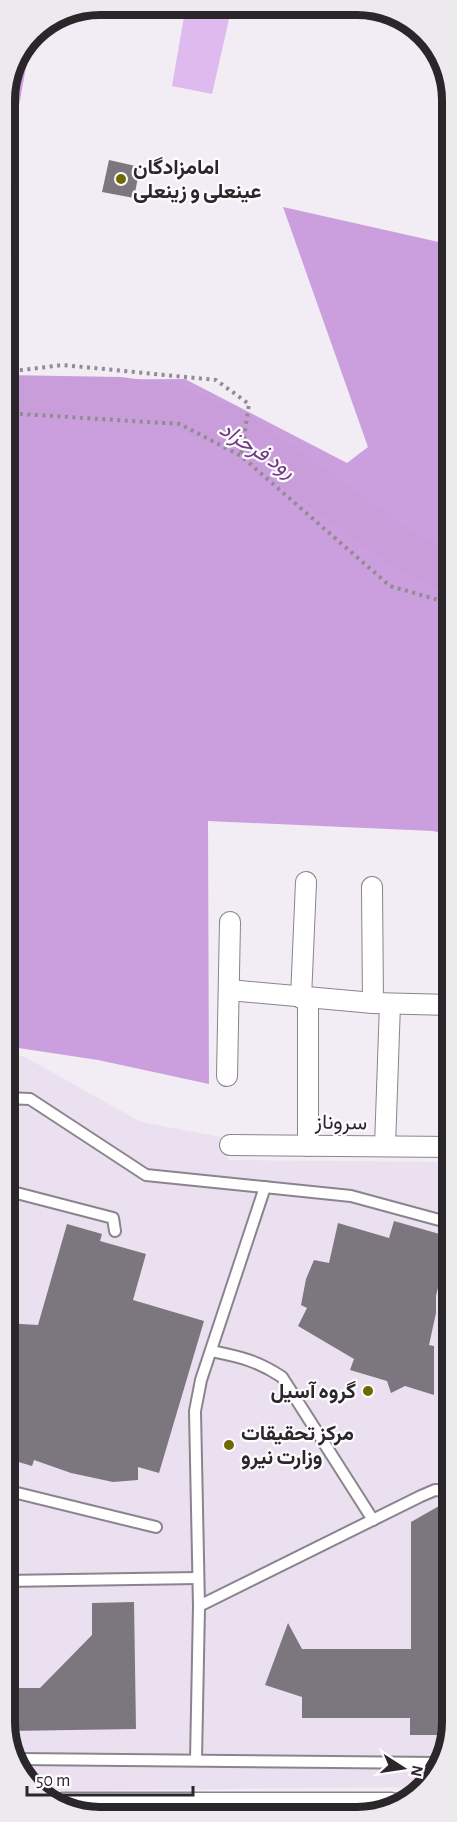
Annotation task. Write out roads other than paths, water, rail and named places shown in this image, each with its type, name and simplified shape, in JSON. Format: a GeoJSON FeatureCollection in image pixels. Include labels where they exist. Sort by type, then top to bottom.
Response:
{"type":"FeatureCollection","features":[{"type":"Feature","properties":{"kind":"street"},"geometry":{"type":"LineString","coordinates":[[306,882],[305,998],[308,1146]]}},
{"type":"Feature","properties":{"kind":"street"},"geometry":{"type":"LineString","coordinates":[[372,887],[382,1003],[386,1146]]}},
{"type":"Feature","properties":{"kind":"street"},"geometry":{"type":"LineString","coordinates":[[226,1076],[230,922]]}},
{"type":"Feature","properties":{"kind":"street"},"geometry":{"type":"LineString","coordinates":[[229,990],[305,998],[442,1005]]}},
{"type":"Feature","properties":{"kind":"street","name":"سروناز"},"geometry":{"type":"LineString","coordinates":[[230,1145],[442,1147]]}},
{"type":"Feature","properties":{"kind":"street"},"geometry":{"type":"LineString","coordinates":[[84,1805],[372,1805]]}},
{"type":"Feature","properties":{"kind":"lane"},"geometry":{"type":"LineString","coordinates":[[15,1098],[30,1099],[146,1175],[351,1196],[442,1221]]}},
{"type":"Feature","properties":{"kind":"lane"},"geometry":{"type":"LineString","coordinates":[[196,1760],[199,1606],[195,1412],[201,1380],[265,1187]]}},
{"type":"Feature","properties":{"kind":"lane"},"geometry":{"type":"LineString","coordinates":[[15,1194],[113,1218],[116,1231]]}},
{"type":"Feature","properties":{"kind":"lane"},"geometry":{"type":"LineString","coordinates":[[211,1351],[256,1362],[282,1377],[373,1520]]}},
{"type":"Feature","properties":{"kind":"lane"},"geometry":{"type":"LineString","coordinates":[[199,1606],[435,1490],[442,1490]]}},
{"type":"Feature","properties":{"kind":"lane"},"geometry":{"type":"LineString","coordinates":[[15,1492],[156,1527]]}},
{"type":"Feature","properties":{"kind":"lane"},"geometry":{"type":"LineString","coordinates":[[15,1581],[198,1578]]}},
{"type":"Feature","properties":{"kind":"lane"},"geometry":{"type":"LineString","coordinates":[[25,1760],[431,1763]]}},
{"type":"Feature","properties":{"kind":"waterway","name":"رود فرحزاد"},"geometry":{"type":"LineString","coordinates":[[15,395],[120,397],[172,404],[200,417],[230,426],[404,550],[442,568]]}},
{"type":"Feature","properties":{"kind":"place","name":"امامزادگان عینعلی و زینعلی"},"geometry":{"type":"Point","coordinates":[121,179]}},
{"type":"Feature","properties":{"kind":"place","name":"گروه آسیل"},"geometry":{"type":"Point","coordinates":[368,1391]}},
{"type":"Feature","properties":{"kind":"place","name":"مرکز تحقیقات وزارت نیرو"},"geometry":{"type":"Point","coordinates":[229,1445]}}]}
